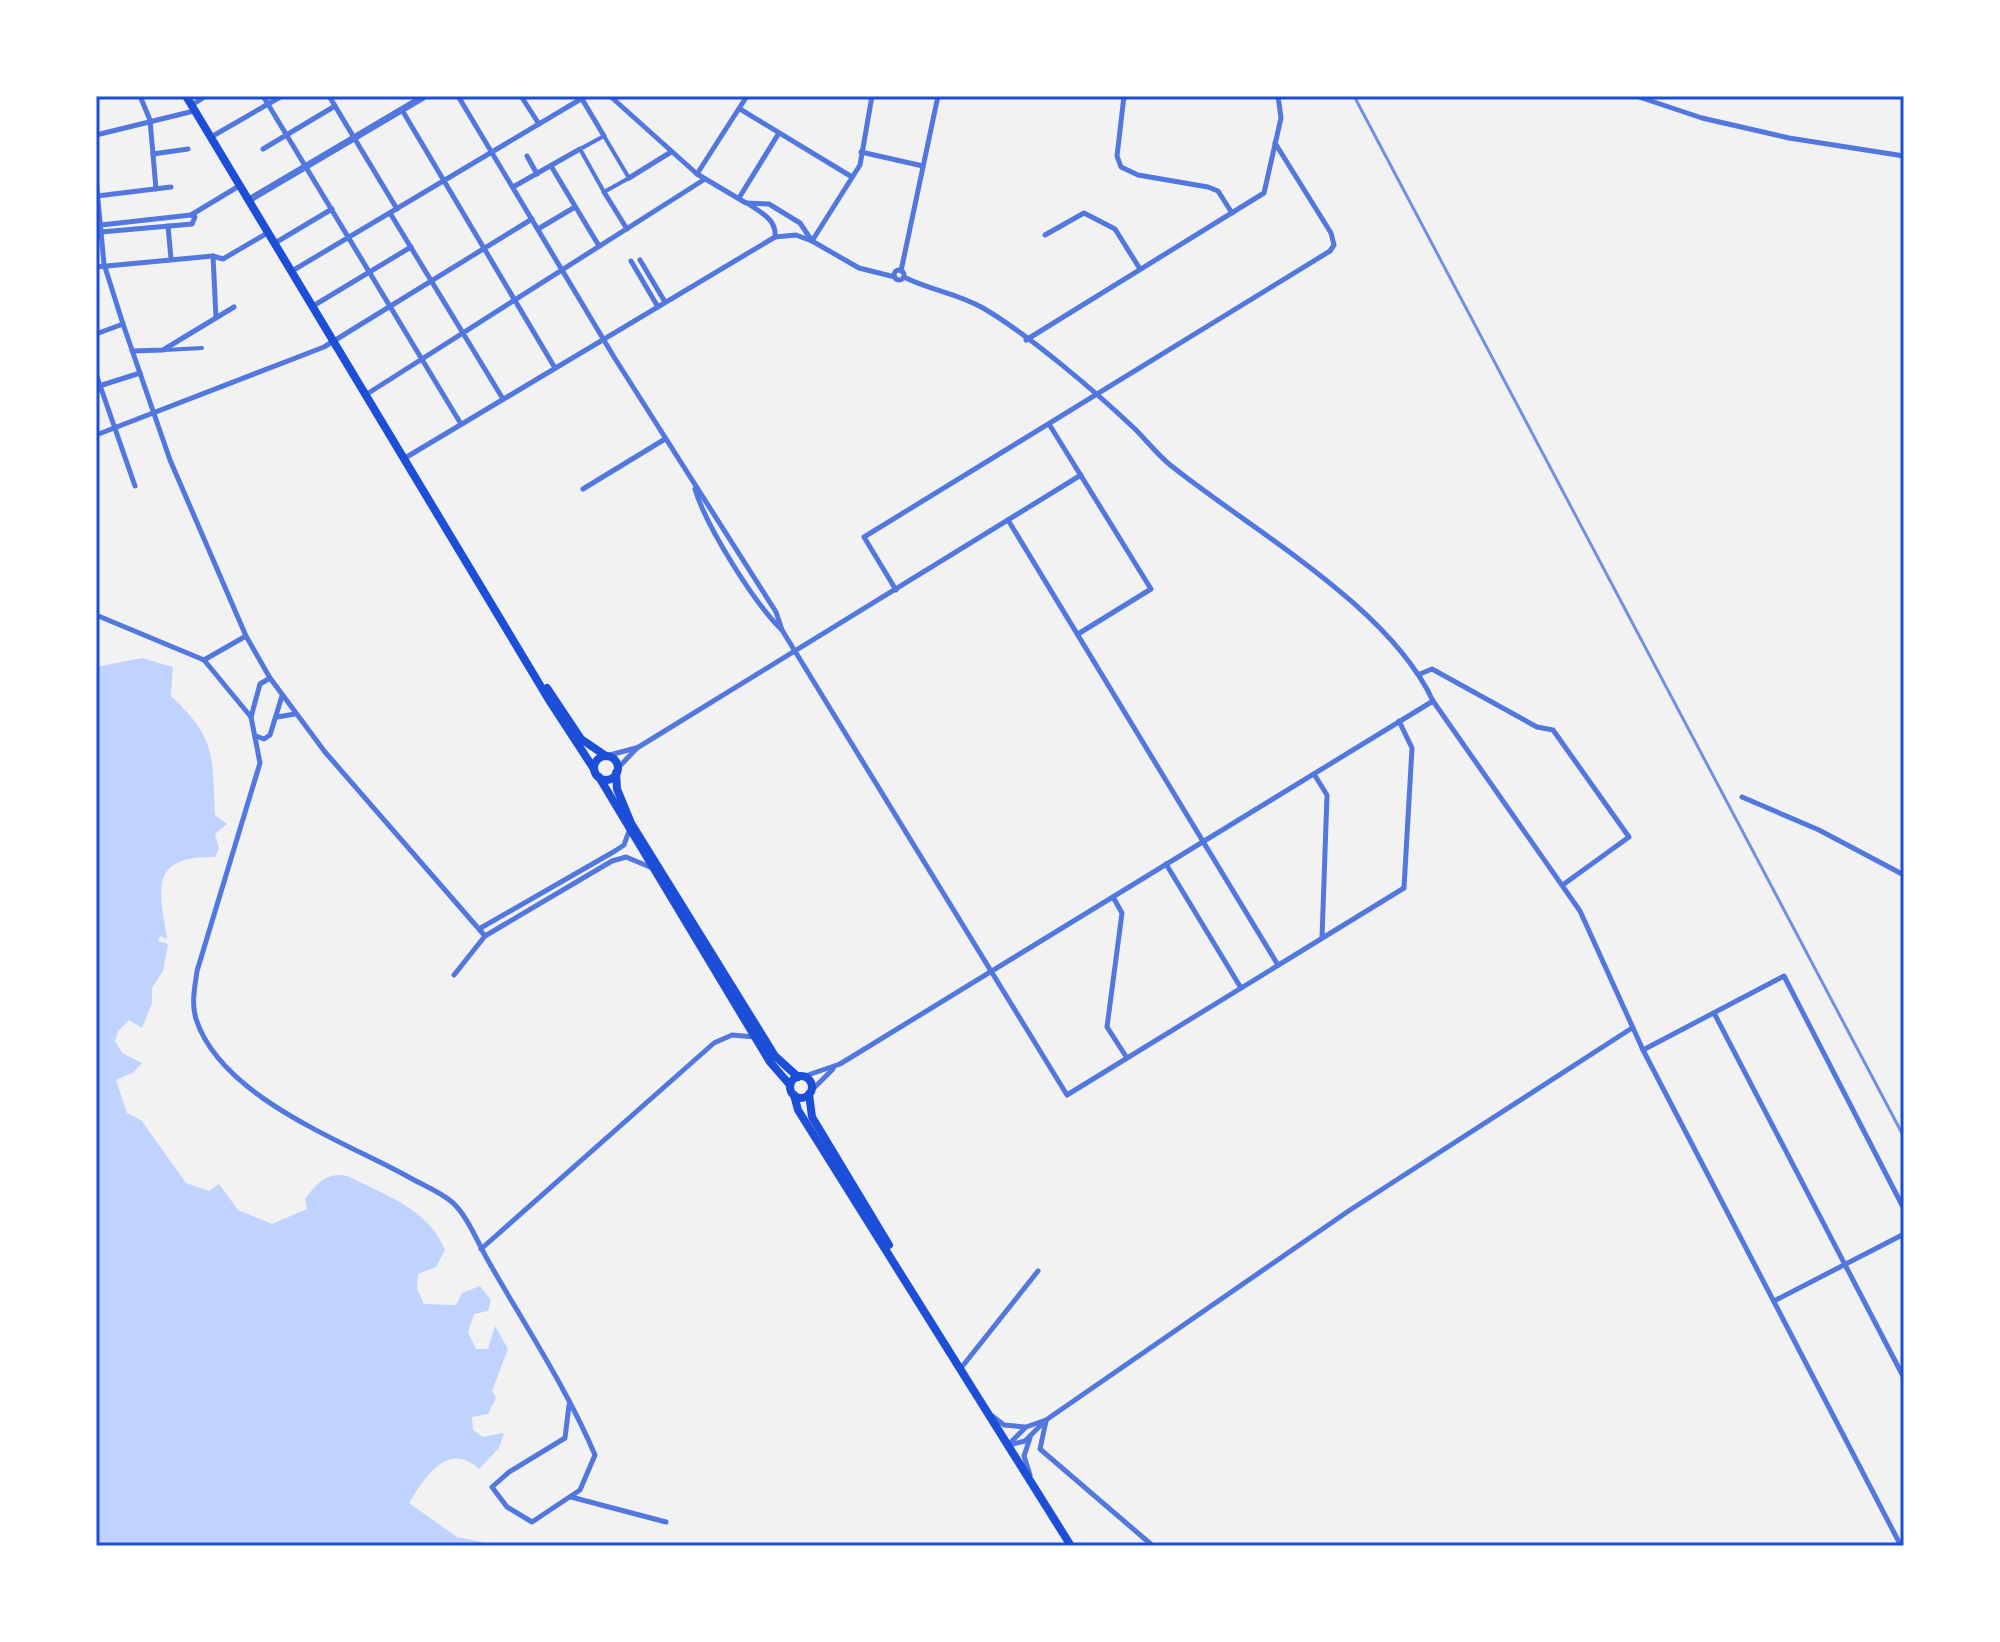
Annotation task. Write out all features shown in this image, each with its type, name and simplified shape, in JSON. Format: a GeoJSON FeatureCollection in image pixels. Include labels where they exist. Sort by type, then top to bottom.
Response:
{"type":"FeatureCollection","features":[{"type":"Feature","properties":{"kind":"main road"},"geometry":{"type":"LineString","coordinates":[[191,104],[651,868],[755,1037],[790,1085],[798,1110],[904,1274]]}},
{"type":"Feature","properties":{"kind":"main road"},"geometry":{"type":"LineString","coordinates":[[536,675],[581,739],[613,759],[620,800],[640,837],[775,1056],[810,1083],[812,1117],[1071,1546]]}},
{"type":"Feature","properties":{"kind":"main road"},"geometry":{"type":"LineString","coordinates":[[596,773],[596,761],[606,756]]}},
{"type":"Feature","properties":{"kind":"main road"},"geometry":{"type":"LineString","coordinates":[[596,773],[607,779],[617,771]]}},
{"type":"Feature","properties":{"kind":"main road"},"geometry":{"type":"LineString","coordinates":[[790,1085],[800,1077]]}},
{"type":"Feature","properties":{"kind":"main road"},"geometry":{"type":"LineString","coordinates":[[794,1095],[803,1098],[810,1093]]}},
{"type":"Feature","properties":{"kind":"street"},"geometry":{"type":"LineString","coordinates":[[140,96],[150,120],[156,189]]}},
{"type":"Feature","properties":{"kind":"street"},"geometry":{"type":"LineString","coordinates":[[96,135],[150,120],[206,96]]}},
{"type":"Feature","properties":{"kind":"street"},"geometry":{"type":"LineString","coordinates":[[263,96],[461,424]]}},
{"type":"Feature","properties":{"kind":"street"},"geometry":{"type":"LineString","coordinates":[[211,137],[282,96]]}},
{"type":"Feature","properties":{"kind":"street"},"geometry":{"type":"LineString","coordinates":[[329,96],[411,247],[503,399]]}},
{"type":"Feature","properties":{"kind":"street"},"geometry":{"type":"LineString","coordinates":[[249,200],[425,96]]}},
{"type":"Feature","properties":{"kind":"street"},"geometry":{"type":"LineString","coordinates":[[458,96],[693,485],[700,506],[769,617],[782,630],[1067,1095],[1407,884],[1412,748],[1399,721]]}},
{"type":"Feature","properties":{"kind":"street"},"geometry":{"type":"LineString","coordinates":[[521,96],[539,124]]}},
{"type":"Feature","properties":{"kind":"street"},"geometry":{"type":"LineString","coordinates":[[610,96],[697,174],[768,218],[775,237]]}},
{"type":"Feature","properties":{"kind":"street"},"geometry":{"type":"LineString","coordinates":[[697,174],[747,96]]}},
{"type":"Feature","properties":{"kind":"street"},"geometry":{"type":"LineString","coordinates":[[812,241],[860,165],[872,96]]}},
{"type":"Feature","properties":{"kind":"street"},"geometry":{"type":"LineString","coordinates":[[902,274],[938,96]]}},
{"type":"Feature","properties":{"kind":"street"},"geometry":{"type":"LineString","coordinates":[[1124,96],[1117,156],[1121,167],[1138,175],[1218,191],[1232,213]]}},
{"type":"Feature","properties":{"kind":"street"},"geometry":{"type":"LineString","coordinates":[[1026,340],[1267,190],[1281,118],[1278,96]]}},
{"type":"Feature","properties":{"kind":"street"},"geometry":{"type":"LineString","coordinates":[[1636,96],[1702,118],[1789,138],[1904,156]]}},
{"type":"Feature","properties":{"kind":"street"},"geometry":{"type":"LineString","coordinates":[[292,271],[584,97],[629,178]]}},
{"type":"Feature","properties":{"kind":"street"},"geometry":{"type":"LineString","coordinates":[[263,149],[335,106]]}},
{"type":"Feature","properties":{"kind":"street"},"geometry":{"type":"LineString","coordinates":[[740,109],[852,177]]}},
{"type":"Feature","properties":{"kind":"street"},"geometry":{"type":"LineString","coordinates":[[402,110],[555,368]]}},
{"type":"Feature","properties":{"kind":"street"},"geometry":{"type":"LineString","coordinates":[[739,198],[779,133]]}},
{"type":"Feature","properties":{"kind":"street"},"geometry":{"type":"LineString","coordinates":[[513,187],[604,136]]}},
{"type":"Feature","properties":{"kind":"street"},"geometry":{"type":"LineString","coordinates":[[896,590],[864,537],[1324,256],[1334,245],[1275,143]]}},
{"type":"Feature","properties":{"kind":"street"},"geometry":{"type":"LineString","coordinates":[[153,154],[188,149]]}},
{"type":"Feature","properties":{"kind":"street"},"geometry":{"type":"LineString","coordinates":[[580,149],[627,229]]}},
{"type":"Feature","properties":{"kind":"street"},"geometry":{"type":"LineString","coordinates":[[604,192],[671,152]]}},
{"type":"Feature","properties":{"kind":"street"},"geometry":{"type":"LineString","coordinates":[[861,152],[923,166]]}},
{"type":"Feature","properties":{"kind":"street"},"geometry":{"type":"LineString","coordinates":[[527,156],[537,174]]}},
{"type":"Feature","properties":{"kind":"street"},"geometry":{"type":"LineString","coordinates":[[551,166],[599,246]]}},
{"type":"Feature","properties":{"kind":"street"},"geometry":{"type":"LineString","coordinates":[[96,179],[104,264],[123,324],[153,413],[246,636],[295,714],[485,936]]}},
{"type":"Feature","properties":{"kind":"street"},"geometry":{"type":"LineString","coordinates":[[367,394],[705,179]]}},
{"type":"Feature","properties":{"kind":"street"},"geometry":{"type":"LineString","coordinates":[[101,228],[191,215],[240,185]]}},
{"type":"Feature","properties":{"kind":"street"},"geometry":{"type":"LineString","coordinates":[[97,196],[171,187]]}},
{"type":"Feature","properties":{"kind":"street"},"geometry":{"type":"LineString","coordinates":[[746,203],[769,204],[800,223],[812,241]]}},
{"type":"Feature","properties":{"kind":"street"},"geometry":{"type":"LineString","coordinates":[[538,229],[575,207]]}},
{"type":"Feature","properties":{"kind":"street"},"geometry":{"type":"LineString","coordinates":[[275,243],[332,209]]}},
{"type":"Feature","properties":{"kind":"street"},"geometry":{"type":"LineString","coordinates":[[1045,235],[1084,213],[1115,229],[1140,269]]}},
{"type":"Feature","properties":{"kind":"street"},"geometry":{"type":"LineString","coordinates":[[101,228],[192,224],[195,220],[191,215]]}},
{"type":"Feature","properties":{"kind":"street"},"geometry":{"type":"LineString","coordinates":[[96,435],[334,341],[532,219]]}},
{"type":"Feature","properties":{"kind":"street"},"geometry":{"type":"LineString","coordinates":[[168,226],[171,259]]}},
{"type":"Feature","properties":{"kind":"street"},"geometry":{"type":"LineString","coordinates":[[96,267],[213,256],[223,259],[269,232]]}},
{"type":"Feature","properties":{"kind":"street"},"geometry":{"type":"LineString","coordinates":[[405,458],[775,237],[796,235],[859,268],[895,277],[902,274],[964,298],[1026,340],[1094,395],[1167,462],[1239,514],[1348,601],[1420,674],[1433,701],[1580,911],[1643,1050],[1901,1546]]}},
{"type":"Feature","properties":{"kind":"street"},"geometry":{"type":"LineString","coordinates":[[313,306],[411,247]]}},
{"type":"Feature","properties":{"kind":"street"},"geometry":{"type":"LineString","coordinates":[[213,256],[216,318]]}},
{"type":"Feature","properties":{"kind":"street"},"geometry":{"type":"LineString","coordinates":[[640,260],[665,302]]}},
{"type":"Feature","properties":{"kind":"street"},"geometry":{"type":"LineString","coordinates":[[631,261],[658,307]]}},
{"type":"Feature","properties":{"kind":"street"},"geometry":{"type":"LineString","coordinates":[[163,350],[234,307]]}},
{"type":"Feature","properties":{"kind":"street"},"geometry":{"type":"LineString","coordinates":[[96,334],[123,324]]}},
{"type":"Feature","properties":{"kind":"street"},"geometry":{"type":"LineString","coordinates":[[132,351],[202,348]]}},
{"type":"Feature","properties":{"kind":"street"},"geometry":{"type":"LineString","coordinates":[[98,387],[140,373]]}},
{"type":"Feature","properties":{"kind":"street"},"geometry":{"type":"LineString","coordinates":[[96,374],[135,486]]}},
{"type":"Feature","properties":{"kind":"street"},"geometry":{"type":"LineString","coordinates":[[1049,424],[1151,589],[1078,634]]}},
{"type":"Feature","properties":{"kind":"street"},"geometry":{"type":"LineString","coordinates":[[583,489],[665,439]]}},
{"type":"Feature","properties":{"kind":"street"},"geometry":{"type":"LineString","coordinates":[[606,756],[637,748],[1081,475]]}},
{"type":"Feature","properties":{"kind":"street"},"geometry":{"type":"LineString","coordinates":[[1008,520],[1278,965]]}},
{"type":"Feature","properties":{"kind":"street"},"geometry":{"type":"LineString","coordinates":[[96,615],[204,660],[251,717],[260,763],[197,971],[193,999],[196,1019],[225,1068],[278,1107],[451,1201],[481,1249],[569,1405],[595,1455],[580,1490],[532,1522],[507,1507],[492,1487],[509,1472],[565,1438],[569,1405]]}},
{"type":"Feature","properties":{"kind":"street"},"geometry":{"type":"LineString","coordinates":[[204,660],[246,636]]}},
{"type":"Feature","properties":{"kind":"street"},"geometry":{"type":"LineString","coordinates":[[1420,674],[1432,669],[1537,727],[1553,730],[1629,837],[1564,884]]}},
{"type":"Feature","properties":{"kind":"street"},"geometry":{"type":"LineString","coordinates":[[251,717],[260,684],[270,678]]}},
{"type":"Feature","properties":{"kind":"street"},"geometry":{"type":"LineString","coordinates":[[256,736],[264,739],[270,735],[282,695]]}},
{"type":"Feature","properties":{"kind":"street"},"geometry":{"type":"LineString","coordinates":[[810,1093],[840,1064],[1433,701]]}},
{"type":"Feature","properties":{"kind":"street"},"geometry":{"type":"LineString","coordinates":[[277,717],[295,714]]}},
{"type":"Feature","properties":{"kind":"street"},"geometry":{"type":"LineString","coordinates":[[617,771],[637,748]]}},
{"type":"Feature","properties":{"kind":"street"},"geometry":{"type":"LineString","coordinates":[[1314,774],[1327,795],[1322,938]]}},
{"type":"Feature","properties":{"kind":"street"},"geometry":{"type":"LineString","coordinates":[[1742,797],[1819,830],[1904,875]]}},
{"type":"Feature","properties":{"kind":"street"},"geometry":{"type":"LineString","coordinates":[[478,929],[615,851],[624,845],[629,831]]}},
{"type":"Feature","properties":{"kind":"street"},"geometry":{"type":"LineString","coordinates":[[454,975],[485,936],[619,858],[634,858],[651,868]]}},
{"type":"Feature","properties":{"kind":"street"},"geometry":{"type":"LineString","coordinates":[[1166,864],[1241,988]]}},
{"type":"Feature","properties":{"kind":"street"},"geometry":{"type":"LineString","coordinates":[[1113,897],[1122,913],[1107,1027],[1127,1058]]}},
{"type":"Feature","properties":{"kind":"street"},"geometry":{"type":"LineString","coordinates":[[1643,1050],[1784,976],[1904,1209]]}},
{"type":"Feature","properties":{"kind":"street"},"geometry":{"type":"LineString","coordinates":[[1714,1013],[1904,1378]]}},
{"type":"Feature","properties":{"kind":"street"},"geometry":{"type":"LineString","coordinates":[[1034,1487],[1024,1456],[1030,1438],[1046,1420],[1350,1210],[1632,1028]]}},
{"type":"Feature","properties":{"kind":"street"},"geometry":{"type":"LineString","coordinates":[[481,1249],[714,1043],[732,1035],[755,1037]]}},
{"type":"Feature","properties":{"kind":"street"},"geometry":{"type":"LineString","coordinates":[[800,1077],[840,1064]]}},
{"type":"Feature","properties":{"kind":"street"},"geometry":{"type":"LineString","coordinates":[[1774,1301],[1904,1234]]}},
{"type":"Feature","properties":{"kind":"street"},"geometry":{"type":"LineString","coordinates":[[961,1368],[1038,1271]]}},
{"type":"Feature","properties":{"kind":"street"},"geometry":{"type":"LineString","coordinates":[[988,1411],[1004,1425],[1026,1427],[1046,1420]]}},
{"type":"Feature","properties":{"kind":"street"},"geometry":{"type":"LineString","coordinates":[[1046,1420],[1040,1449],[1153,1546]]}},
{"type":"Feature","properties":{"kind":"street"},"geometry":{"type":"LineString","coordinates":[[1008,1445],[1026,1427]]}},
{"type":"Feature","properties":{"kind":"street"},"geometry":{"type":"LineString","coordinates":[[1008,1445],[1030,1438]]}},
{"type":"Feature","properties":{"kind":"street"},"geometry":{"type":"LineString","coordinates":[[570,1497],[666,1522]]}},
{"type":"Feature","properties":{"kind":"water"},"geometry":{"type":"Polygon","coordinates":[[[142,658],[173,667],[171,696],[197,724],[204,737],[212,763],[215,815],[227,824],[215,834],[219,849],[215,857],[179,862],[163,878],[161,890],[167,939],[160,936],[158,941],[168,944],[163,971],[152,988],[152,1003],[142,1028],[129,1020],[118,1031],[115,1041],[122,1053],[142,1063],[134,1072],[116,1080],[127,1113],[141,1120],[186,1183],[209,1191],[219,1184],[238,1210],[272,1224],[307,1209],[305,1199],[316,1186],[329,1177],[341,1175],[401,1203],[431,1227],[445,1250],[436,1267],[418,1274],[417,1289],[424,1304],[456,1305],[462,1293],[480,1286],[491,1300],[488,1311],[474,1314],[468,1332],[476,1349],[488,1349],[495,1326],[508,1349],[492,1391],[496,1398],[488,1414],[472,1417],[473,1430],[483,1437],[504,1433],[499,1448],[479,1469],[468,1461],[447,1460],[422,1483],[409,1503],[457,1537],[502,1546],[96,1546],[96,667],[142,658]]]}},
{"type":"Feature","properties":{"kind":"railway"},"geometry":{"type":"LineString","coordinates":[[1354,96],[1904,1137]]}}]}
